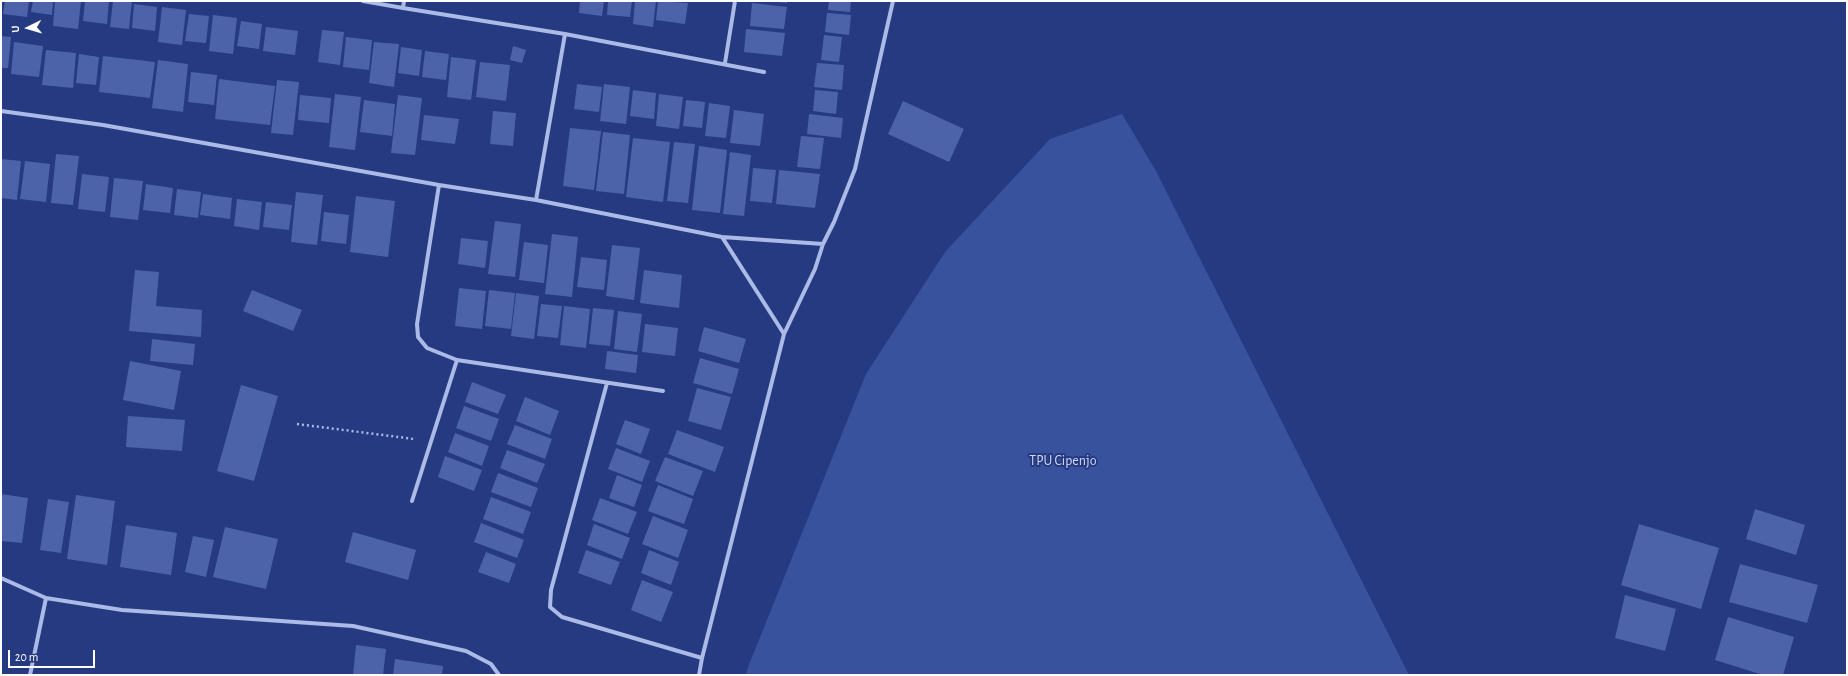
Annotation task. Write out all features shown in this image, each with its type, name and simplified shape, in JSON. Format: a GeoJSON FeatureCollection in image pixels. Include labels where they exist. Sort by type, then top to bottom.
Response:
{"type":"FeatureCollection","features":[{"type":"Feature","properties":{"kind":"street"},"geometry":{"type":"LineString","coordinates":[[363,1],[565,34],[726,63],[764,72]]}},
{"type":"Feature","properties":{"kind":"street"},"geometry":{"type":"LineString","coordinates":[[403,8],[404,1]]}},
{"type":"Feature","properties":{"kind":"street"},"geometry":{"type":"LineString","coordinates":[[726,63],[735,1]]}},
{"type":"Feature","properties":{"kind":"street"},"geometry":{"type":"LineString","coordinates":[[699,675],[702,658],[784,334],[816,269],[823,244],[834,222],[855,169],[893,1]]}},
{"type":"Feature","properties":{"kind":"street"},"geometry":{"type":"LineString","coordinates":[[536,200],[565,34]]}},
{"type":"Feature","properties":{"kind":"street"},"geometry":{"type":"LineString","coordinates":[[1,112],[110,127],[439,185],[536,200],[722,237],[793,240],[823,244]]}},
{"type":"Feature","properties":{"kind":"street"},"geometry":{"type":"LineString","coordinates":[[439,185],[417,324],[418,337],[427,348],[458,360],[663,391]]}},
{"type":"Feature","properties":{"kind":"street"},"geometry":{"type":"LineString","coordinates":[[722,237],[784,334]]}},
{"type":"Feature","properties":{"kind":"street"},"geometry":{"type":"LineString","coordinates":[[412,501],[430,441],[458,360]]}},
{"type":"Feature","properties":{"kind":"street"},"geometry":{"type":"LineString","coordinates":[[607,383],[551,590],[550,607],[562,617],[702,658]]}},
{"type":"Feature","properties":{"kind":"street"},"geometry":{"type":"LineString","coordinates":[[1,578],[46,598],[122,610],[353,626],[466,650],[491,664],[499,675]]}},
{"type":"Feature","properties":{"kind":"street"},"geometry":{"type":"LineString","coordinates":[[30,675],[46,598]]}},
{"type":"Feature","properties":{"kind":"path"},"geometry":{"type":"LineString","coordinates":[[297,424],[430,441]]}},
{"type":"Feature","properties":{"kind":"green space","name":"TPU Cipenjo"},"geometry":{"type":"Polygon","coordinates":[[[1122,114],[1156,171],[1409,675],[746,675],[866,374],[945,252],[1050,139],[1122,114]]]}},
{"type":"Feature","properties":{"kind":"building"},"geometry":{"type":"Polygon","coordinates":[[[5,1],[29,1],[27,17],[3,14],[5,1]]]}},
{"type":"Feature","properties":{"kind":"building"},"geometry":{"type":"Polygon","coordinates":[[[33,1],[53,1],[52,15],[31,12],[33,1]]]}},
{"type":"Feature","properties":{"kind":"building"},"geometry":{"type":"Polygon","coordinates":[[[55,1],[81,1],[78,29],[53,26],[55,1]]]}},
{"type":"Feature","properties":{"kind":"building"},"geometry":{"type":"Polygon","coordinates":[[[85,1],[109,1],[107,24],[83,21],[85,1]]]}},
{"type":"Feature","properties":{"kind":"building"},"geometry":{"type":"Polygon","coordinates":[[[113,1],[132,1],[129,29],[110,27],[113,1]]]}},
{"type":"Feature","properties":{"kind":"building"},"geometry":{"type":"Polygon","coordinates":[[[580,1],[604,1],[602,16],[579,13],[580,1]]]}},
{"type":"Feature","properties":{"kind":"building"},"geometry":{"type":"Polygon","coordinates":[[[608,1],[632,1],[630,17],[607,15],[608,1]]]}},
{"type":"Feature","properties":{"kind":"building"},"geometry":{"type":"Polygon","coordinates":[[[635,1],[656,1],[653,27],[633,24],[635,1]]]}},
{"type":"Feature","properties":{"kind":"building"},"geometry":{"type":"Polygon","coordinates":[[[658,1],[688,3],[685,24],[656,20],[658,1]]]}},
{"type":"Feature","properties":{"kind":"building"},"geometry":{"type":"Polygon","coordinates":[[[787,1],[787,3],[777,2],[787,1]]]}},
{"type":"Feature","properties":{"kind":"building"},"geometry":{"type":"Polygon","coordinates":[[[829,1],[851,1],[850,12],[828,10],[829,1]]]}},
{"type":"Feature","properties":{"kind":"building"},"geometry":{"type":"Polygon","coordinates":[[[752,3],[787,7],[784,29],[750,26],[752,3]]]}},
{"type":"Feature","properties":{"kind":"building"},"geometry":{"type":"Polygon","coordinates":[[[134,4],[157,7],[155,31],[132,28],[134,4]]]}},
{"type":"Feature","properties":{"kind":"building"},"geometry":{"type":"Polygon","coordinates":[[[162,7],[186,10],[182,45],[158,42],[162,7]]]}},
{"type":"Feature","properties":{"kind":"building"},"geometry":{"type":"Polygon","coordinates":[[[827,13],[851,15],[849,35],[825,32],[827,13]]]}},
{"type":"Feature","properties":{"kind":"building"},"geometry":{"type":"Polygon","coordinates":[[[189,14],[209,16],[206,43],[185,41],[189,14]]]}},
{"type":"Feature","properties":{"kind":"building"},"geometry":{"type":"Polygon","coordinates":[[[213,15],[237,18],[233,54],[209,51],[213,15]]]}},
{"type":"Feature","properties":{"kind":"building"},"geometry":{"type":"Polygon","coordinates":[[[241,21],[262,24],[259,49],[237,46],[241,21]]]}},
{"type":"Feature","properties":{"kind":"building"},"geometry":{"type":"Polygon","coordinates":[[[266,27],[298,31],[295,55],[263,51],[266,27]]]}},
{"type":"Feature","properties":{"kind":"building"},"geometry":{"type":"Polygon","coordinates":[[[746,29],[785,33],[782,56],[744,52],[746,29]]]}},
{"type":"Feature","properties":{"kind":"building"},"geometry":{"type":"Polygon","coordinates":[[[322,30],[344,32],[340,65],[318,62],[322,30]]]}},
{"type":"Feature","properties":{"kind":"building"},"geometry":{"type":"Polygon","coordinates":[[[824,35],[842,37],[839,62],[821,60],[824,35]]]}},
{"type":"Feature","properties":{"kind":"building"},"geometry":{"type":"Polygon","coordinates":[[[1,36],[11,37],[8,68],[1,68],[1,36]]]}},
{"type":"Feature","properties":{"kind":"building"},"geometry":{"type":"Polygon","coordinates":[[[346,37],[372,40],[369,70],[343,67],[346,37]]]}},
{"type":"Feature","properties":{"kind":"building"},"geometry":{"type":"Polygon","coordinates":[[[14,42],[43,46],[39,77],[11,74],[14,42]]]}},
{"type":"Feature","properties":{"kind":"building"},"geometry":{"type":"Polygon","coordinates":[[[374,42],[399,44],[394,87],[369,83],[374,42]]]}},
{"type":"Feature","properties":{"kind":"building"},"geometry":{"type":"Polygon","coordinates":[[[513,46],[526,50],[522,63],[510,60],[513,46]]]}},
{"type":"Feature","properties":{"kind":"building"},"geometry":{"type":"Polygon","coordinates":[[[401,47],[422,50],[419,76],[398,73],[401,47]]]}},
{"type":"Feature","properties":{"kind":"building"},"geometry":{"type":"Polygon","coordinates":[[[46,50],[76,53],[73,88],[42,85],[46,50]]]}},
{"type":"Feature","properties":{"kind":"building"},"geometry":{"type":"Polygon","coordinates":[[[425,51],[449,54],[446,80],[422,77],[425,51]]]}},
{"type":"Feature","properties":{"kind":"building"},"geometry":{"type":"Polygon","coordinates":[[[79,54],[99,57],[96,85],[76,83],[79,54]]]}},
{"type":"Feature","properties":{"kind":"building"},"geometry":{"type":"Polygon","coordinates":[[[103,56],[155,62],[150,98],[99,92],[103,56]]]}},
{"type":"Feature","properties":{"kind":"building"},"geometry":{"type":"Polygon","coordinates":[[[451,57],[476,60],[471,100],[447,97],[451,57]]]}},
{"type":"Feature","properties":{"kind":"building"},"geometry":{"type":"Polygon","coordinates":[[[158,60],[188,64],[183,112],[152,108],[158,60]]]}},
{"type":"Feature","properties":{"kind":"building"},"geometry":{"type":"Polygon","coordinates":[[[480,62],[510,65],[506,101],[476,97],[480,62]]]}},
{"type":"Feature","properties":{"kind":"building"},"geometry":{"type":"Polygon","coordinates":[[[817,63],[844,65],[842,90],[814,87],[817,63]]]}},
{"type":"Feature","properties":{"kind":"building"},"geometry":{"type":"Polygon","coordinates":[[[191,72],[217,75],[214,105],[188,102],[191,72]]]}},
{"type":"Feature","properties":{"kind":"building"},"geometry":{"type":"Polygon","coordinates":[[[219,79],[275,86],[270,125],[215,119],[219,79]]]}},
{"type":"Feature","properties":{"kind":"building"},"geometry":{"type":"Polygon","coordinates":[[[277,80],[299,82],[293,135],[271,133],[277,80]]]}},
{"type":"Feature","properties":{"kind":"building"},"geometry":{"type":"Polygon","coordinates":[[[577,84],[602,87],[599,112],[574,109],[577,84]]]}},
{"type":"Feature","properties":{"kind":"building"},"geometry":{"type":"Polygon","coordinates":[[[604,84],[630,87],[626,124],[600,121],[604,84]]]}},
{"type":"Feature","properties":{"kind":"building"},"geometry":{"type":"Polygon","coordinates":[[[633,90],[656,93],[654,119],[630,116],[633,90]]]}},
{"type":"Feature","properties":{"kind":"building"},"geometry":{"type":"Polygon","coordinates":[[[815,90],[838,92],[836,114],[813,111],[815,90]]]}},
{"type":"Feature","properties":{"kind":"building"},"geometry":{"type":"Polygon","coordinates":[[[335,94],[361,97],[355,150],[329,147],[335,94]]]}},
{"type":"Feature","properties":{"kind":"building"},"geometry":{"type":"Polygon","coordinates":[[[659,94],[683,97],[679,129],[656,126],[659,94]]]}},
{"type":"Feature","properties":{"kind":"building"},"geometry":{"type":"Polygon","coordinates":[[[300,95],[331,98],[329,123],[298,120],[300,95]]]}},
{"type":"Feature","properties":{"kind":"building"},"geometry":{"type":"Polygon","coordinates":[[[398,95],[422,98],[415,155],[391,153],[398,95]]]}},
{"type":"Feature","properties":{"kind":"building"},"geometry":{"type":"Polygon","coordinates":[[[364,100],[395,104],[392,136],[360,132],[364,100]]]}},
{"type":"Feature","properties":{"kind":"building"},"geometry":{"type":"Polygon","coordinates":[[[686,100],[705,102],[702,128],[683,126],[686,100]]]}},
{"type":"Feature","properties":{"kind":"building"},"geometry":{"type":"Polygon","coordinates":[[[903,101],[964,129],[949,162],[888,134],[903,101]]]}},
{"type":"Feature","properties":{"kind":"building"},"geometry":{"type":"Polygon","coordinates":[[[709,103],[730,106],[726,138],[705,136],[709,103]]]}},
{"type":"Feature","properties":{"kind":"building"},"geometry":{"type":"Polygon","coordinates":[[[734,110],[764,114],[760,146],[730,143],[734,110]]]}},
{"type":"Feature","properties":{"kind":"building"},"geometry":{"type":"Polygon","coordinates":[[[493,111],[516,113],[513,146],[490,144],[493,111]]]}},
{"type":"Feature","properties":{"kind":"building"},"geometry":{"type":"Polygon","coordinates":[[[809,114],[843,118],[841,138],[807,134],[809,114]]]}},
{"type":"Feature","properties":{"kind":"building"},"geometry":{"type":"Polygon","coordinates":[[[424,115],[459,119],[455,144],[421,140],[424,115]]]}},
{"type":"Feature","properties":{"kind":"building"},"geometry":{"type":"Polygon","coordinates":[[[570,128],[601,131],[594,190],[563,186],[570,128]]]}},
{"type":"Feature","properties":{"kind":"building"},"geometry":{"type":"Polygon","coordinates":[[[603,132],[630,135],[624,194],[596,191],[603,132]]]}},
{"type":"Feature","properties":{"kind":"building"},"geometry":{"type":"Polygon","coordinates":[[[801,136],[824,138],[820,169],[797,167],[801,136]]]}},
{"type":"Feature","properties":{"kind":"building"},"geometry":{"type":"Polygon","coordinates":[[[633,138],[670,142],[663,202],[626,197],[633,138]]]}},
{"type":"Feature","properties":{"kind":"building"},"geometry":{"type":"Polygon","coordinates":[[[674,142],[695,144],[688,203],[667,201],[674,142]]]}},
{"type":"Feature","properties":{"kind":"building"},"geometry":{"type":"Polygon","coordinates":[[[699,146],[727,150],[720,213],[692,210],[699,146]]]}},
{"type":"Feature","properties":{"kind":"building"},"geometry":{"type":"Polygon","coordinates":[[[730,152],[751,155],[744,216],[723,214],[730,152]]]}},
{"type":"Feature","properties":{"kind":"building"},"geometry":{"type":"Polygon","coordinates":[[[56,154],[79,156],[73,205],[51,203],[56,154]]]}},
{"type":"Feature","properties":{"kind":"building"},"geometry":{"type":"Polygon","coordinates":[[[1,159],[21,161],[17,200],[1,198],[1,159]]]}},
{"type":"Feature","properties":{"kind":"building"},"geometry":{"type":"Polygon","coordinates":[[[25,161],[50,164],[46,202],[20,199],[25,161]]]}},
{"type":"Feature","properties":{"kind":"building"},"geometry":{"type":"Polygon","coordinates":[[[753,168],[776,170],[772,203],[750,201],[753,168]]]}},
{"type":"Feature","properties":{"kind":"building"},"geometry":{"type":"Polygon","coordinates":[[[779,170],[820,174],[815,208],[776,204],[779,170]]]}},
{"type":"Feature","properties":{"kind":"building"},"geometry":{"type":"Polygon","coordinates":[[[82,174],[109,177],[105,212],[78,209],[82,174]]]}},
{"type":"Feature","properties":{"kind":"building"},"geometry":{"type":"Polygon","coordinates":[[[114,178],[143,181],[138,220],[110,217],[114,178]]]}},
{"type":"Feature","properties":{"kind":"building"},"geometry":{"type":"Polygon","coordinates":[[[146,184],[173,188],[170,213],[143,210],[146,184]]]}},
{"type":"Feature","properties":{"kind":"building"},"geometry":{"type":"Polygon","coordinates":[[[177,189],[201,192],[198,218],[174,215],[177,189]]]}},
{"type":"Feature","properties":{"kind":"building"},"geometry":{"type":"Polygon","coordinates":[[[296,192],[323,195],[317,245],[291,242],[296,192]]]}},
{"type":"Feature","properties":{"kind":"building"},"geometry":{"type":"Polygon","coordinates":[[[203,194],[232,198],[230,219],[200,215],[203,194]]]}},
{"type":"Feature","properties":{"kind":"building"},"geometry":{"type":"Polygon","coordinates":[[[356,196],[395,201],[388,257],[350,252],[356,196]]]}},
{"type":"Feature","properties":{"kind":"building"},"geometry":{"type":"Polygon","coordinates":[[[237,199],[262,202],[259,230],[234,226],[237,199]]]}},
{"type":"Feature","properties":{"kind":"building"},"geometry":{"type":"Polygon","coordinates":[[[266,202],[292,205],[289,230],[263,227],[266,202]]]}},
{"type":"Feature","properties":{"kind":"building"},"geometry":{"type":"Polygon","coordinates":[[[324,212],[349,215],[346,244],[321,241],[324,212]]]}},
{"type":"Feature","properties":{"kind":"building"},"geometry":{"type":"Polygon","coordinates":[[[495,221],[521,224],[515,277],[488,274],[495,221]]]}},
{"type":"Feature","properties":{"kind":"building"},"geometry":{"type":"Polygon","coordinates":[[[552,234],[578,237],[572,297],[545,294],[552,234]]]}},
{"type":"Feature","properties":{"kind":"building"},"geometry":{"type":"Polygon","coordinates":[[[461,238],[488,241],[485,268],[458,264],[461,238]]]}},
{"type":"Feature","properties":{"kind":"building"},"geometry":{"type":"Polygon","coordinates":[[[524,242],[548,245],[544,283],[519,280],[524,242]]]}},
{"type":"Feature","properties":{"kind":"building"},"geometry":{"type":"Polygon","coordinates":[[[612,245],[640,248],[634,300],[606,296],[612,245]]]}},
{"type":"Feature","properties":{"kind":"building"},"geometry":{"type":"Polygon","coordinates":[[[581,257],[607,260],[604,290],[577,287],[581,257]]]}},
{"type":"Feature","properties":{"kind":"building"},"geometry":{"type":"Polygon","coordinates":[[[135,270],[159,272],[156,306],[202,310],[201,337],[129,331],[135,270]]]}},
{"type":"Feature","properties":{"kind":"building"},"geometry":{"type":"Polygon","coordinates":[[[644,270],[682,275],[679,308],[640,303],[644,270]]]}},
{"type":"Feature","properties":{"kind":"building"},"geometry":{"type":"Polygon","coordinates":[[[459,288],[486,291],[482,329],[455,326],[459,288]]]}},
{"type":"Feature","properties":{"kind":"building"},"geometry":{"type":"Polygon","coordinates":[[[252,290],[302,310],[293,331],[243,311],[252,290]]]}},
{"type":"Feature","properties":{"kind":"building"},"geometry":{"type":"Polygon","coordinates":[[[489,290],[515,293],[511,329],[485,326],[489,290]]]}},
{"type":"Feature","properties":{"kind":"building"},"geometry":{"type":"Polygon","coordinates":[[[516,293],[539,296],[534,339],[511,336],[516,293]]]}},
{"type":"Feature","properties":{"kind":"building"},"geometry":{"type":"Polygon","coordinates":[[[541,304],[562,306],[558,338],[537,336],[541,304]]]}},
{"type":"Feature","properties":{"kind":"building"},"geometry":{"type":"Polygon","coordinates":[[[564,306],[590,309],[586,348],[560,345],[564,306]]]}},
{"type":"Feature","properties":{"kind":"building"},"geometry":{"type":"Polygon","coordinates":[[[593,308],[614,310],[610,346],[589,344],[593,308]]]}},
{"type":"Feature","properties":{"kind":"building"},"geometry":{"type":"Polygon","coordinates":[[[618,311],[642,314],[637,352],[614,349],[618,311]]]}},
{"type":"Feature","properties":{"kind":"building"},"geometry":{"type":"Polygon","coordinates":[[[645,324],[678,328],[675,356],[642,352],[645,324]]]}},
{"type":"Feature","properties":{"kind":"building"},"geometry":{"type":"Polygon","coordinates":[[[704,327],[746,339],[739,363],[698,351],[704,327]]]}},
{"type":"Feature","properties":{"kind":"building"},"geometry":{"type":"Polygon","coordinates":[[[152,339],[195,344],[193,365],[150,361],[152,339]]]}},
{"type":"Feature","properties":{"kind":"building"},"geometry":{"type":"Polygon","coordinates":[[[607,351],[638,355],[636,373],[605,369],[607,351]]]}},
{"type":"Feature","properties":{"kind":"building"},"geometry":{"type":"Polygon","coordinates":[[[700,358],[739,369],[732,394],[693,383],[700,358]]]}},
{"type":"Feature","properties":{"kind":"building"},"geometry":{"type":"Polygon","coordinates":[[[130,361],[181,371],[174,410],[123,400],[130,361]]]}},
{"type":"Feature","properties":{"kind":"building"},"geometry":{"type":"Polygon","coordinates":[[[472,382],[506,395],[498,414],[465,402],[472,382]]]}},
{"type":"Feature","properties":{"kind":"building"},"geometry":{"type":"Polygon","coordinates":[[[241,385],[278,396],[254,481],[217,471],[241,385]]]}},
{"type":"Feature","properties":{"kind":"building"},"geometry":{"type":"Polygon","coordinates":[[[697,388],[731,397],[721,430],[688,421],[697,388]]]}},
{"type":"Feature","properties":{"kind":"building"},"geometry":{"type":"Polygon","coordinates":[[[525,397],[559,411],[550,435],[516,421],[525,397]]]}},
{"type":"Feature","properties":{"kind":"building"},"geometry":{"type":"Polygon","coordinates":[[[464,406],[499,419],[491,441],[456,428],[464,406]]]}},
{"type":"Feature","properties":{"kind":"building"},"geometry":{"type":"Polygon","coordinates":[[[128,416],[185,420],[182,451],[126,447],[128,416]]]}},
{"type":"Feature","properties":{"kind":"building"},"geometry":{"type":"Polygon","coordinates":[[[625,420],[650,429],[641,454],[616,444],[625,420]]]}},
{"type":"Feature","properties":{"kind":"building"},"geometry":{"type":"Polygon","coordinates":[[[515,425],[552,439],[545,459],[507,444],[515,425]]]}},
{"type":"Feature","properties":{"kind":"building"},"geometry":{"type":"Polygon","coordinates":[[[677,430],[724,447],[715,472],[668,454],[677,430]]]}},
{"type":"Feature","properties":{"kind":"building"},"geometry":{"type":"Polygon","coordinates":[[[455,433],[489,446],[482,466],[448,452],[455,433]]]}},
{"type":"Feature","properties":{"kind":"building"},"geometry":{"type":"Polygon","coordinates":[[[616,448],[650,461],[642,482],[608,469],[616,448]]]}},
{"type":"Feature","properties":{"kind":"building"},"geometry":{"type":"Polygon","coordinates":[[[507,450],[545,464],[537,483],[500,468],[507,450]]]}},
{"type":"Feature","properties":{"kind":"building"},"geometry":{"type":"Polygon","coordinates":[[[445,456],[482,470],[474,491],[438,477],[445,456]]]}},
{"type":"Feature","properties":{"kind":"building"},"geometry":{"type":"Polygon","coordinates":[[[665,457],[703,471],[693,496],[655,481],[665,457]]]}},
{"type":"Feature","properties":{"kind":"building"},"geometry":{"type":"Polygon","coordinates":[[[498,473],[538,488],[531,507],[491,492],[498,473]]]}},
{"type":"Feature","properties":{"kind":"building"},"geometry":{"type":"Polygon","coordinates":[[[617,475],[642,485],[634,507],[609,498],[617,475]]]}},
{"type":"Feature","properties":{"kind":"building"},"geometry":{"type":"Polygon","coordinates":[[[658,485],[693,499],[684,524],[648,511],[658,485]]]}},
{"type":"Feature","properties":{"kind":"building"},"geometry":{"type":"Polygon","coordinates":[[[1,494],[28,498],[22,543],[1,541],[1,494]]]}},
{"type":"Feature","properties":{"kind":"building"},"geometry":{"type":"Polygon","coordinates":[[[76,495],[115,501],[107,565],[67,559],[76,495]]]}},
{"type":"Feature","properties":{"kind":"building"},"geometry":{"type":"Polygon","coordinates":[[[491,497],[531,512],[523,534],[483,519],[491,497]]]}},
{"type":"Feature","properties":{"kind":"building"},"geometry":{"type":"Polygon","coordinates":[[[600,498],[637,512],[628,534],[592,520],[600,498]]]}},
{"type":"Feature","properties":{"kind":"building"},"geometry":{"type":"Polygon","coordinates":[[[48,499],[69,502],[61,553],[40,550],[48,499]]]}},
{"type":"Feature","properties":{"kind":"building"},"geometry":{"type":"Polygon","coordinates":[[[1755,509],[1805,525],[1796,555],[1746,539],[1755,509]]]}},
{"type":"Feature","properties":{"kind":"building"},"geometry":{"type":"Polygon","coordinates":[[[653,516],[688,530],[678,558],[642,544],[653,516]]]}},
{"type":"Feature","properties":{"kind":"building"},"geometry":{"type":"Polygon","coordinates":[[[481,523],[524,540],[517,558],[474,542],[481,523]]]}},
{"type":"Feature","properties":{"kind":"building"},"geometry":{"type":"Polygon","coordinates":[[[594,524],[630,538],[622,559],[587,545],[594,524]]]}},
{"type":"Feature","properties":{"kind":"building"},"geometry":{"type":"Polygon","coordinates":[[[1639,524],[1719,548],[1701,609],[1621,585],[1639,524]]]}},
{"type":"Feature","properties":{"kind":"building"},"geometry":{"type":"Polygon","coordinates":[[[126,525],[177,533],[171,575],[120,567],[126,525]]]}},
{"type":"Feature","properties":{"kind":"building"},"geometry":{"type":"Polygon","coordinates":[[[225,527],[278,539],[266,589],[213,577],[225,527]]]}},
{"type":"Feature","properties":{"kind":"building"},"geometry":{"type":"Polygon","coordinates":[[[353,532],[416,550],[408,580],[345,562],[353,532]]]}},
{"type":"Feature","properties":{"kind":"building"},"geometry":{"type":"Polygon","coordinates":[[[193,536],[214,540],[206,577],[185,572],[193,536]]]}},
{"type":"Feature","properties":{"kind":"building"},"geometry":{"type":"Polygon","coordinates":[[[586,550],[620,562],[611,585],[578,573],[586,550]]]}},
{"type":"Feature","properties":{"kind":"building"},"geometry":{"type":"Polygon","coordinates":[[[649,550],[679,562],[671,585],[641,573],[649,550]]]}},
{"type":"Feature","properties":{"kind":"building"},"geometry":{"type":"Polygon","coordinates":[[[486,552],[516,564],[509,583],[478,572],[486,552]]]}},
{"type":"Feature","properties":{"kind":"building"},"geometry":{"type":"Polygon","coordinates":[[[1740,564],[1818,585],[1807,623],[1729,602],[1740,564]]]}},
{"type":"Feature","properties":{"kind":"building"},"geometry":{"type":"Polygon","coordinates":[[[642,580],[673,592],[661,622],[631,610],[642,580]]]}},
{"type":"Feature","properties":{"kind":"building"},"geometry":{"type":"Polygon","coordinates":[[[1625,595],[1676,609],[1665,651],[1615,638],[1625,595]]]}},
{"type":"Feature","properties":{"kind":"building"},"geometry":{"type":"Polygon","coordinates":[[[1728,617],[1794,637],[1783,675],[1763,675],[1715,660],[1728,617]]]}},
{"type":"Feature","properties":{"kind":"building"},"geometry":{"type":"Polygon","coordinates":[[[356,645],[386,649],[383,675],[353,675],[356,645]]]}},
{"type":"Feature","properties":{"kind":"building"},"geometry":{"type":"Polygon","coordinates":[[[395,659],[443,666],[442,675],[393,675],[395,659]]]}}]}
